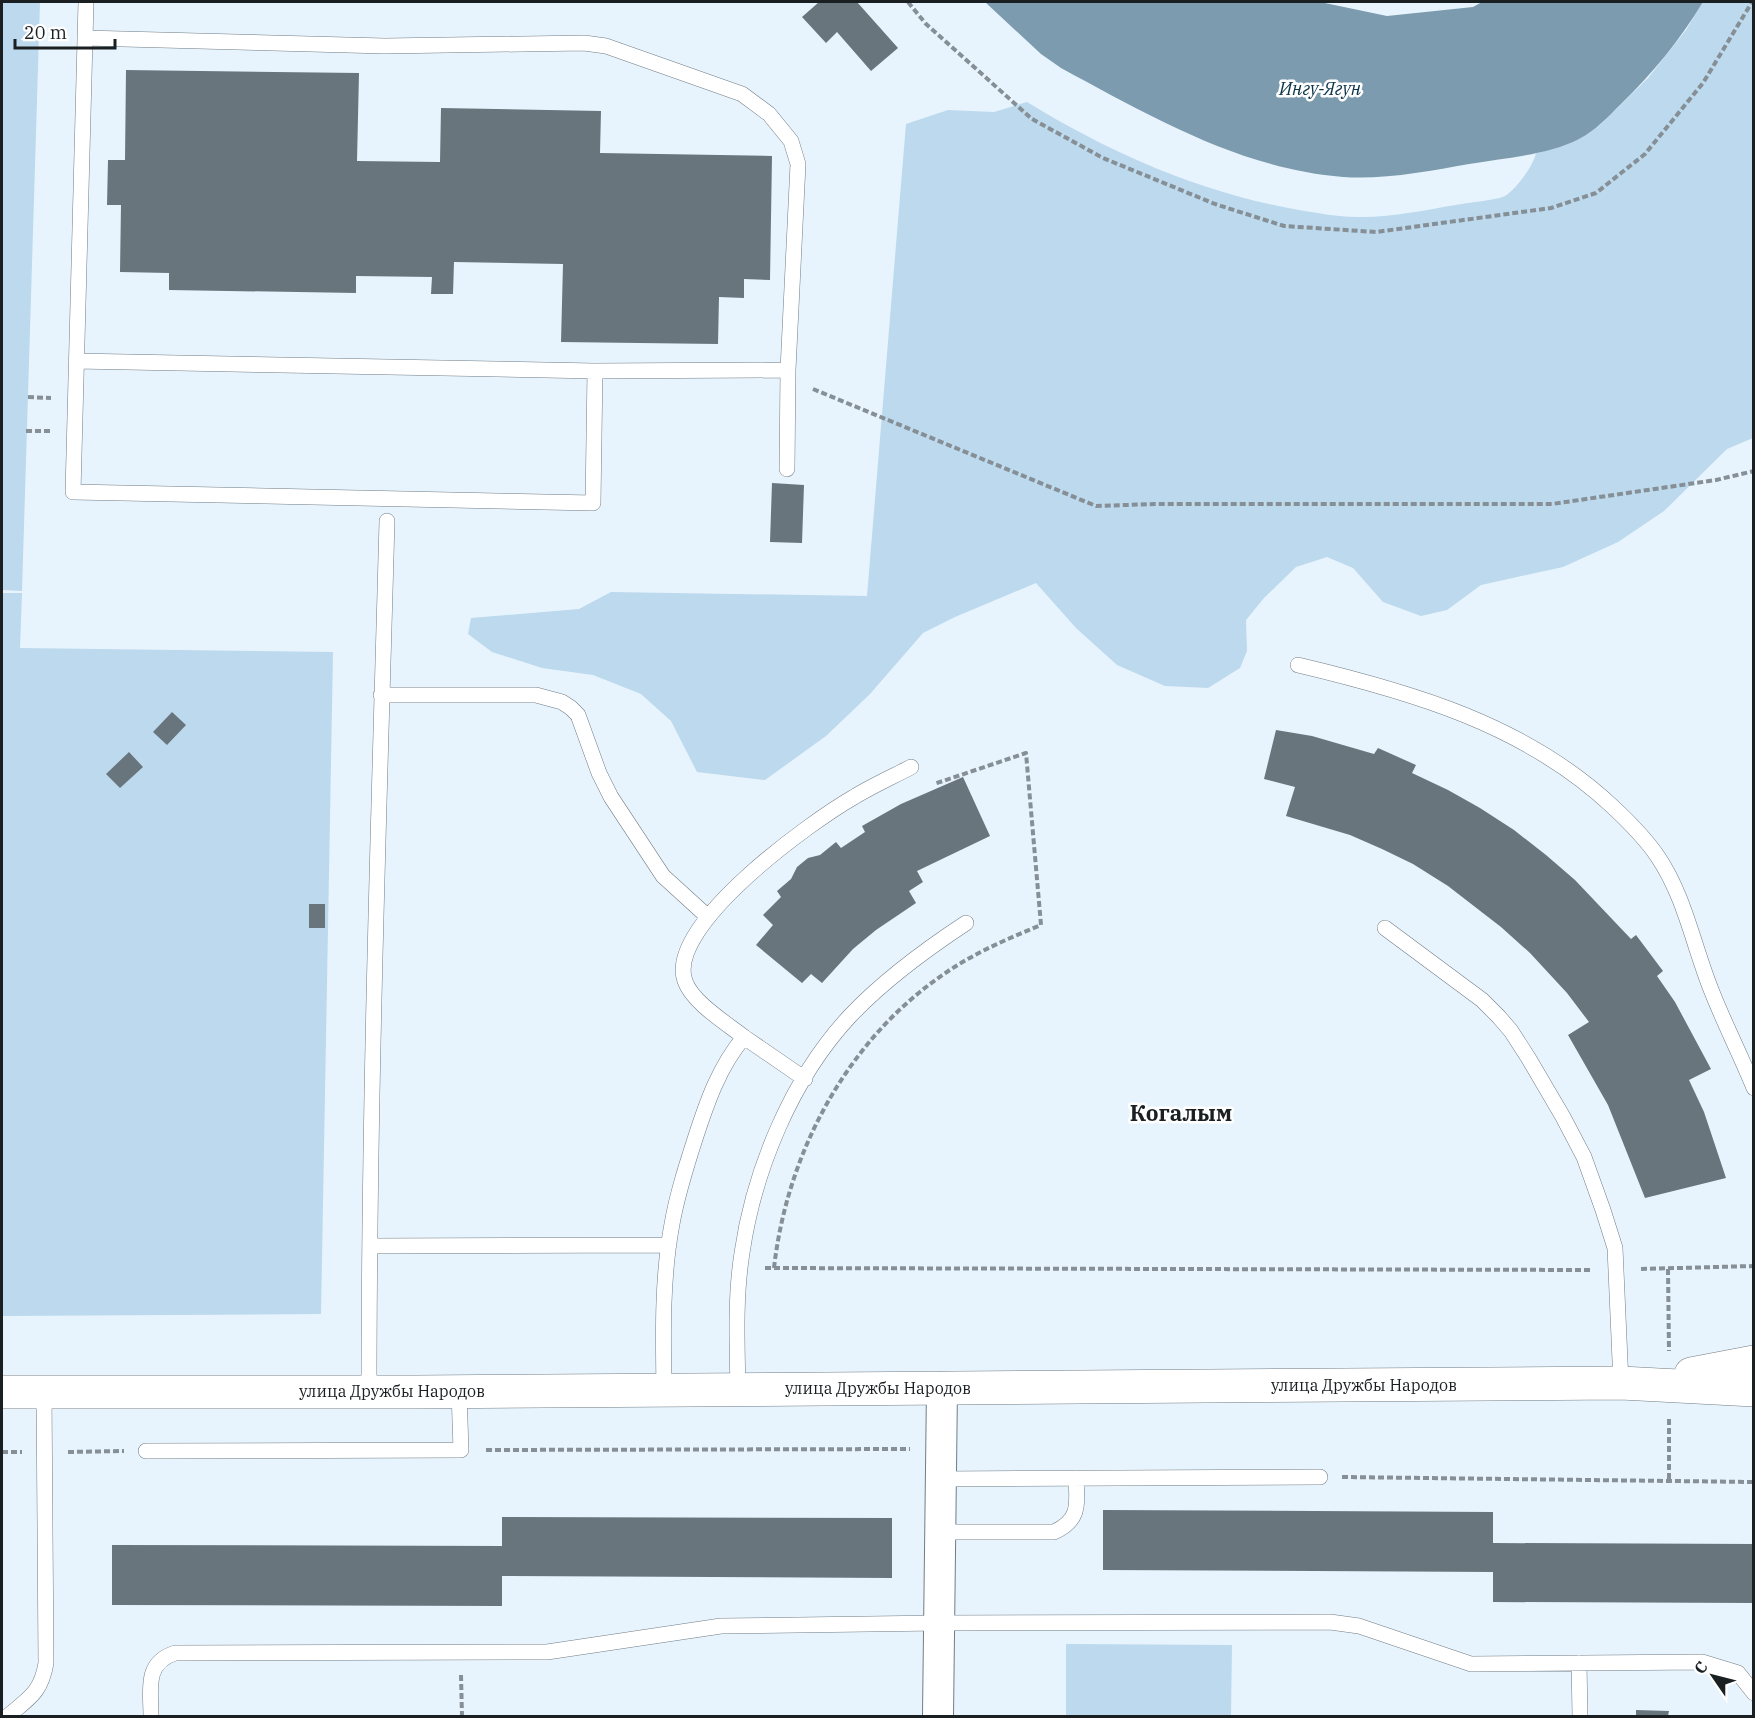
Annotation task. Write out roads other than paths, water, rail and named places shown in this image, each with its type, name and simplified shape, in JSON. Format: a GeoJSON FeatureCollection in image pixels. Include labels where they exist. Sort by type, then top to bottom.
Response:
{"type":"FeatureCollection","features":[{"type":"Feature","properties":{"kind":"main road"},"geometry":{"type":"LineString","coordinates":[[1621,1383],[1690,1374],[1754,1362]]}},
{"type":"Feature","properties":{"kind":"main road","name":"улица Дружбы Народов"},"geometry":{"type":"LineString","coordinates":[[2,1392],[369,1392],[664,1388],[1621,1383],[1754,1389]]}},
{"type":"Feature","properties":{"kind":"street"},"geometry":{"type":"LineString","coordinates":[[938,1716],[942,1387]]}},
{"type":"Feature","properties":{"kind":"lane"},"geometry":{"type":"LineString","coordinates":[[86,2],[73,492],[593,503],[595,371]]}},
{"type":"Feature","properties":{"kind":"lane"},"geometry":{"type":"LineString","coordinates":[[85,38],[385,46],[584,43],[606,46],[742,94],[769,114],[791,141],[798,164],[788,370],[787,469]]}},
{"type":"Feature","properties":{"kind":"lane"},"geometry":{"type":"LineString","coordinates":[[76,361],[595,371],[788,370]]}},
{"type":"Feature","properties":{"kind":"lane"},"geometry":{"type":"LineString","coordinates":[[369,1392],[381,695],[387,521]]}},
{"type":"Feature","properties":{"kind":"lane"},"geometry":{"type":"LineString","coordinates":[[1298,665],[1378,684],[1466,715],[1505,732],[1550,757],[1605,799],[1626,819],[1658,857],[1673,883],[1712,991],[1754,1088]]}},
{"type":"Feature","properties":{"kind":"lane"},"geometry":{"type":"LineString","coordinates":[[381,695],[536,695],[562,702],[572,708],[578,715],[611,797],[663,876],[708,917]]}},
{"type":"Feature","properties":{"kind":"lane"},"geometry":{"type":"LineString","coordinates":[[805,1079],[744,1037],[690,991],[684,979],[682,962],[686,950],[708,917],[748,875],[796,835],[853,797],[911,767]]}},
{"type":"Feature","properties":{"kind":"lane"},"geometry":{"type":"LineString","coordinates":[[738,1389],[738,1291],[747,1224],[757,1182],[771,1146],[823,1049],[850,1017],[890,979],[930,947],[966,923]]}},
{"type":"Feature","properties":{"kind":"lane"},"geometry":{"type":"LineString","coordinates":[[1385,928],[1482,1000],[1511,1031],[1547,1089],[1584,1157],[1604,1210],[1615,1248],[1621,1383]]}},
{"type":"Feature","properties":{"kind":"lane"},"geometry":{"type":"LineString","coordinates":[[664,1388],[664,1322],[669,1245],[677,1202],[707,1101],[729,1056],[744,1037]]}},
{"type":"Feature","properties":{"kind":"lane"},"geometry":{"type":"LineString","coordinates":[[370,1246],[669,1245]]}},
{"type":"Feature","properties":{"kind":"lane"},"geometry":{"type":"LineString","coordinates":[[146,1451],[461,1450],[459,1391]]}},
{"type":"Feature","properties":{"kind":"lane"},"geometry":{"type":"LineString","coordinates":[[8,1716],[38,1690],[46,1663],[44,1392]]}},
{"type":"Feature","properties":{"kind":"lane"},"geometry":{"type":"LineString","coordinates":[[941,1479],[1320,1477]]}},
{"type":"Feature","properties":{"kind":"lane"},"geometry":{"type":"LineString","coordinates":[[940,1532],[1054,1532],[1066,1527],[1073,1519],[1077,1507],[1076,1478]]}},
{"type":"Feature","properties":{"kind":"lane"},"geometry":{"type":"LineString","coordinates":[[151,1716],[151,1678],[155,1666],[164,1656],[175,1653],[547,1652],[721,1626],[1330,1622],[1359,1626],[1471,1664],[1702,1662],[1738,1673],[1754,1693]]}},
{"type":"Feature","properties":{"kind":"lane"},"geometry":{"type":"LineString","coordinates":[[1580,1663],[1580,1716]]}},
{"type":"Feature","properties":{"kind":"water","name":"Ингу-Ягун"},"geometry":{"type":"Polygon","coordinates":[[[985,2],[1320,2],[1387,16],[1473,7],[1482,2],[1703,2],[1675,43],[1644,80],[1602,123],[1579,139],[1554,149],[1526,155],[1406,174],[1358,178],[1305,172],[1268,163],[1197,138],[1061,68],[1041,54],[985,2]]]}},
{"type":"Feature","properties":{"kind":"district","name":"Когалым"},"geometry":{"type":"Point","coordinates":[1181,1112]}}]}
